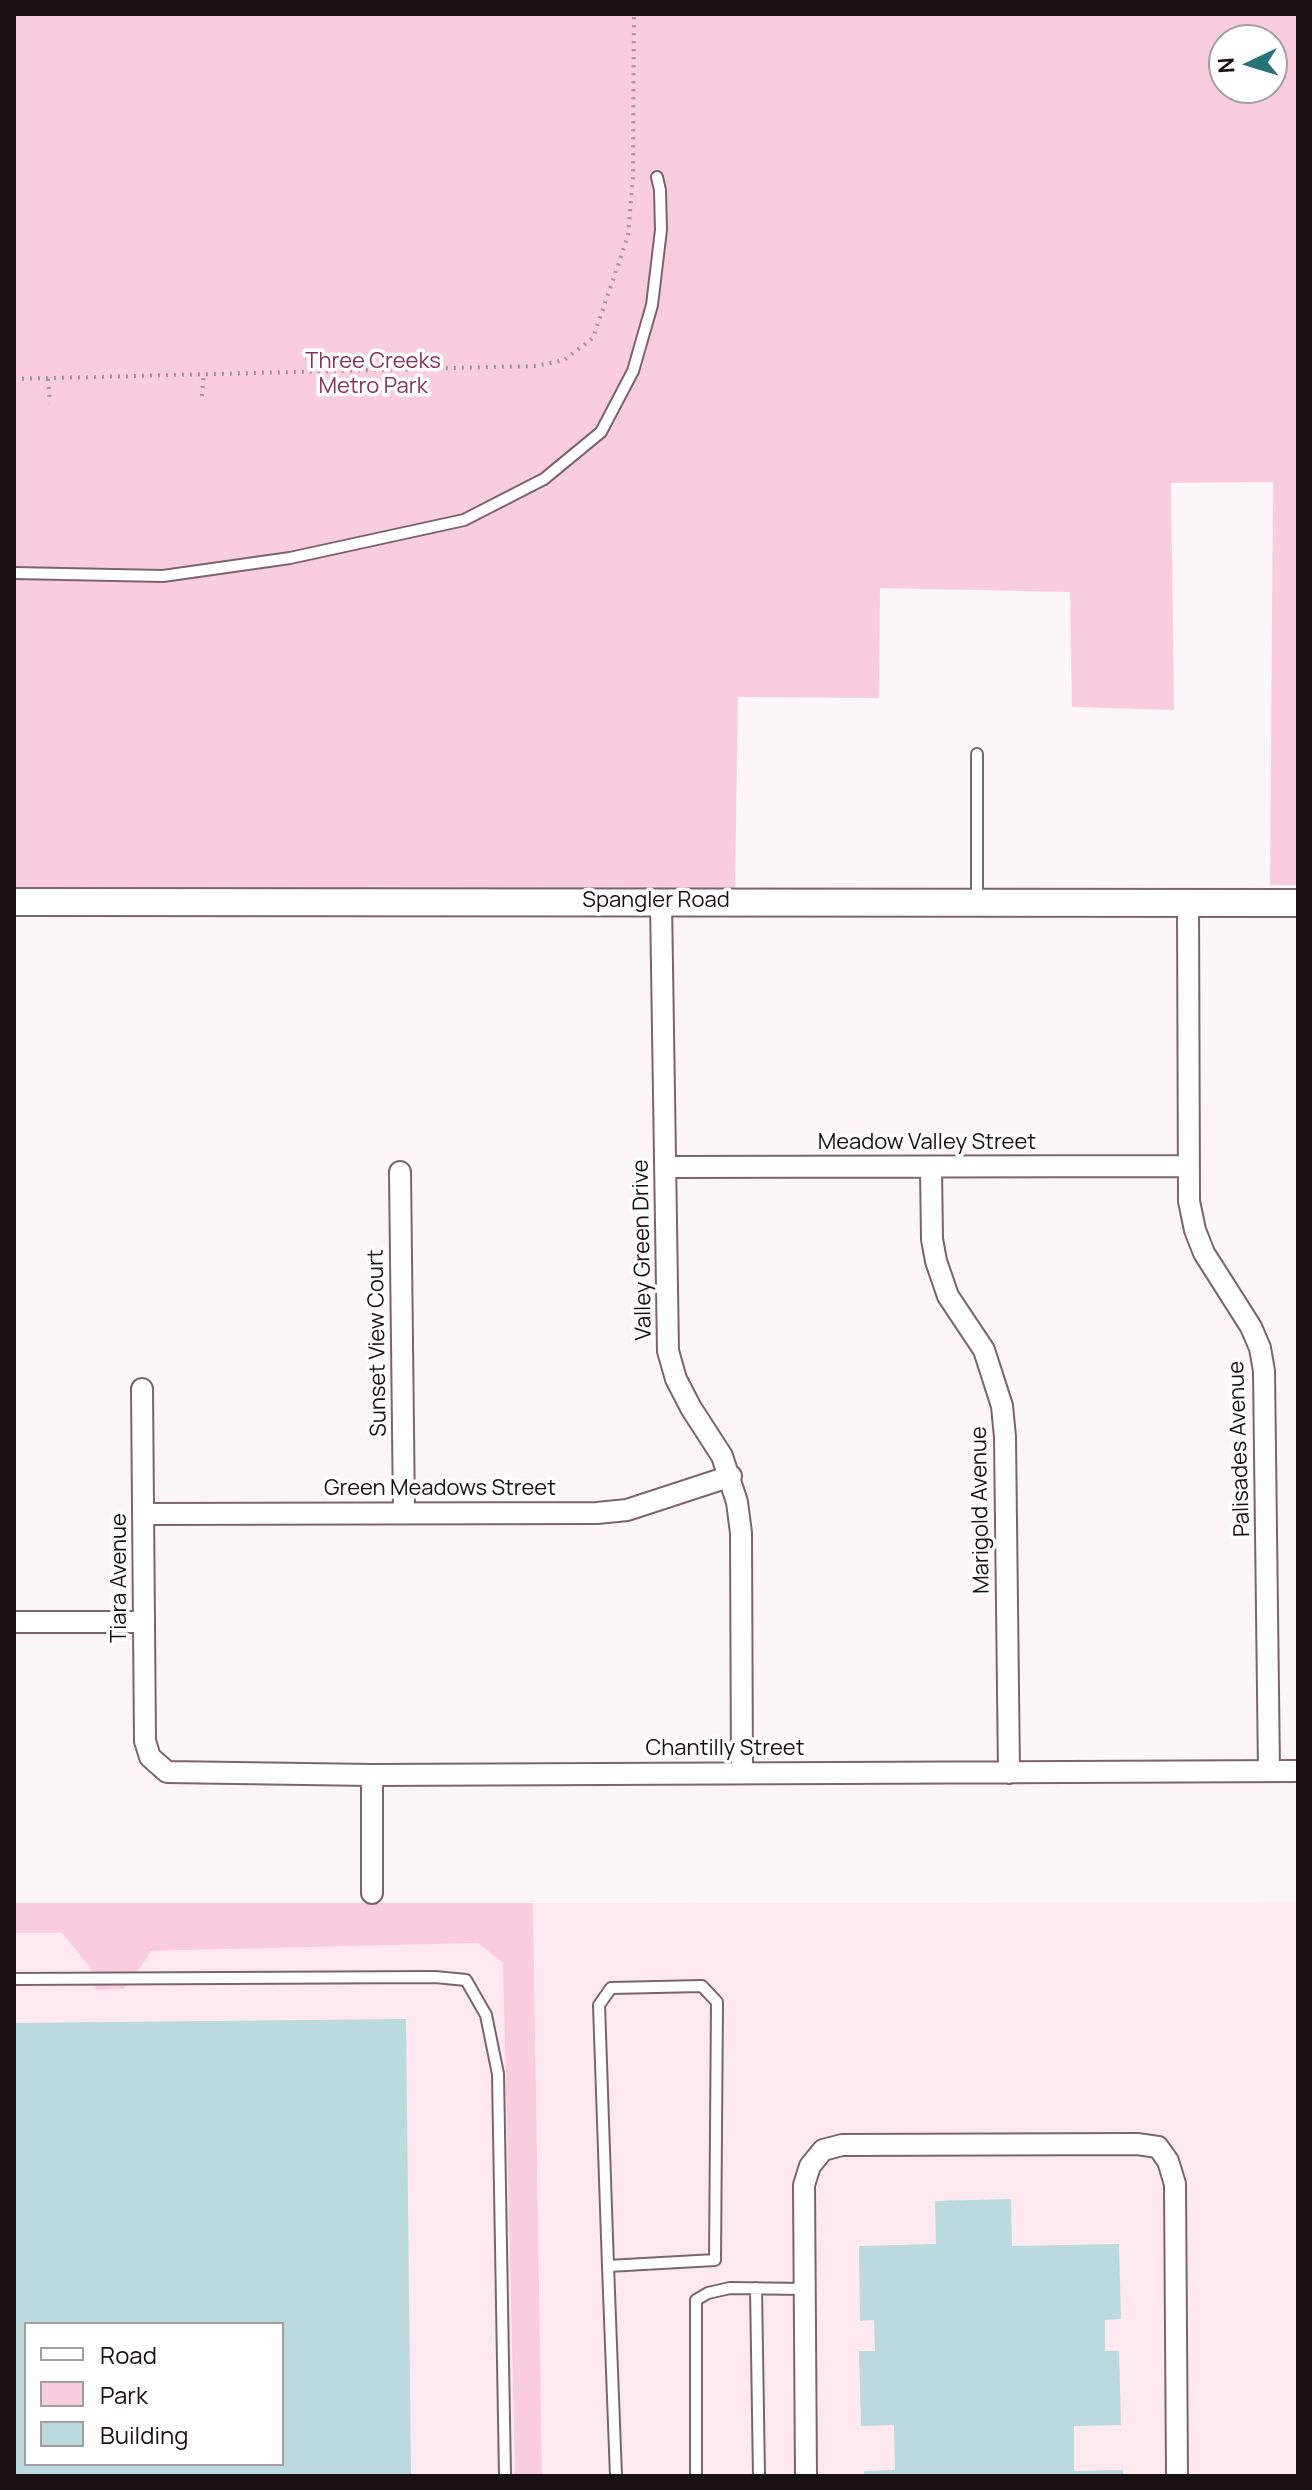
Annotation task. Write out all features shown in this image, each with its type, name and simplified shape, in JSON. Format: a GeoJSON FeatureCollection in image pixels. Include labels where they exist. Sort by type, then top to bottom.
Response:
{"type":"FeatureCollection","features":[{"type":"Feature","properties":{"kind":"street","name":"Spangler Road"},"geometry":{"type":"LineString","coordinates":[[14,902],[1298,903]]}},
{"type":"Feature","properties":{"kind":"street","name":"Valley Green Drive"},"geometry":{"type":"LineString","coordinates":[[661,902],[668,1351],[676,1379],[731,1476],[737,1502],[741,1533],[742,1773]]}},
{"type":"Feature","properties":{"kind":"street","name":"Palisades Avenue"},"geometry":{"type":"LineString","coordinates":[[1188,902],[1189,1201],[1204,1253],[1251,1327],[1260,1348],[1264,1371],[1269,1771]]}},
{"type":"Feature","properties":{"kind":"street","name":"Meadow Valley Street"},"geometry":{"type":"LineString","coordinates":[[666,1167],[1188,1166]]}},
{"type":"Feature","properties":{"kind":"street","name":"Marigold Avenue"},"geometry":{"type":"LineString","coordinates":[[931,1167],[932,1239],[936,1261],[948,1296],[984,1350],[1002,1406],[1005,1437],[1009,1773]]}},
{"type":"Feature","properties":{"kind":"street","name":"Sunset View Court"},"geometry":{"type":"LineString","coordinates":[[400,1172],[404,1513]]}},
{"type":"Feature","properties":{"kind":"street","name":"Tiara Avenue"},"geometry":{"type":"LineString","coordinates":[[142,1389],[145,1741],[154,1763]]}},
{"type":"Feature","properties":{"kind":"street","name":"Green Meadows Street"},"geometry":{"type":"LineString","coordinates":[[143,1514],[597,1513],[627,1510],[731,1476]]}},
{"type":"Feature","properties":{"kind":"street"},"geometry":{"type":"LineString","coordinates":[[14,1622],[144,1622]]}},
{"type":"Feature","properties":{"kind":"street","name":"Chantilly Street"},"geometry":{"type":"LineString","coordinates":[[154,1763],[167,1772],[182,1774],[1298,1771]]}},
{"type":"Feature","properties":{"kind":"street"},"geometry":{"type":"LineString","coordinates":[[372,1775],[372,1893]]}},
{"type":"Feature","properties":{"kind":"street"},"geometry":{"type":"LineString","coordinates":[[806,2476],[804,2185],[810,2166],[823,2150],[842,2145],[1137,2144],[1158,2147],[1168,2161],[1175,2184],[1177,2476]]}},
{"type":"Feature","properties":{"kind":"lane"},"geometry":{"type":"LineString","coordinates":[[14,573],[163,576],[290,558],[464,520],[544,479],[601,432],[633,371],[652,305],[661,230],[657,177]]}},
{"type":"Feature","properties":{"kind":"lane"},"geometry":{"type":"LineString","coordinates":[[977,754],[977,901]]}},
{"type":"Feature","properties":{"kind":"lane"},"geometry":{"type":"LineString","coordinates":[[14,1979],[435,1977],[466,1980],[486,2015],[498,2074],[505,2476]]}},
{"type":"Feature","properties":{"kind":"lane"},"geometry":{"type":"LineString","coordinates":[[608,2266],[715,2260],[717,2002],[702,1986],[611,1988],[599,2005],[608,2266],[616,2476]]}},
{"type":"Feature","properties":{"kind":"lane"},"geometry":{"type":"LineString","coordinates":[[696,2476],[696,2300],[708,2293],[730,2288],[805,2289]]}},
{"type":"Feature","properties":{"kind":"lane"},"geometry":{"type":"LineString","coordinates":[[756,2288],[759,2476]]}},
{"type":"Feature","properties":{"kind":"path"},"geometry":{"type":"LineString","coordinates":[[14,379],[536,366],[564,360],[593,338],[628,236],[633,176],[634,14]]}},
{"type":"Feature","properties":{"kind":"path"},"geometry":{"type":"LineString","coordinates":[[202,396],[204,373]]}},
{"type":"Feature","properties":{"kind":"path"},"geometry":{"type":"LineString","coordinates":[[48,379],[50,403]]}},
{"type":"Feature","properties":{"kind":"shaded area"},"geometry":{"type":"Polygon","coordinates":[[[1298,1902],[1298,2476],[542,2476],[533,1903],[1298,1902]]]}},
{"type":"Feature","properties":{"kind":"shaded area"},"geometry":{"type":"Polygon","coordinates":[[[14,1933],[62,1933],[89,1966],[131,1982],[151,1951],[479,1943],[503,1963],[515,2476],[14,2476],[14,1933]]]}},
{"type":"Feature","properties":{"kind":"green space","name":"Three Creeks Metro Park"},"geometry":{"type":"Polygon","coordinates":[[[14,14],[1298,14],[1298,885],[1270,885],[1273,482],[1171,483],[1174,710],[1072,707],[1070,592],[880,588],[879,698],[738,697],[735,890],[14,890],[14,14]]]}},
{"type":"Feature","properties":{"kind":"green space"},"geometry":{"type":"Polygon","coordinates":[[[14,1903],[533,1903],[542,2476],[515,2476],[503,1963],[478,1943],[151,1951],[123,1989],[96,1990],[89,1966],[62,1933],[14,1933],[14,1903]]]}},
{"type":"Feature","properties":{"kind":"building"},"geometry":{"type":"Polygon","coordinates":[[[406,2019],[411,2476],[14,2476],[14,2023],[406,2019]]]}},
{"type":"Feature","properties":{"kind":"building"},"geometry":{"type":"Polygon","coordinates":[[[1011,2199],[1012,2246],[1119,2244],[1121,2319],[1105,2320],[1105,2351],[1119,2351],[1121,2425],[1074,2426],[1074,2471],[1123,2470],[1123,2476],[864,2476],[864,2471],[895,2470],[894,2425],[861,2426],[859,2351],[875,2351],[874,2320],[860,2321],[859,2246],[936,2244],[935,2201],[1011,2199]]]}}]}
